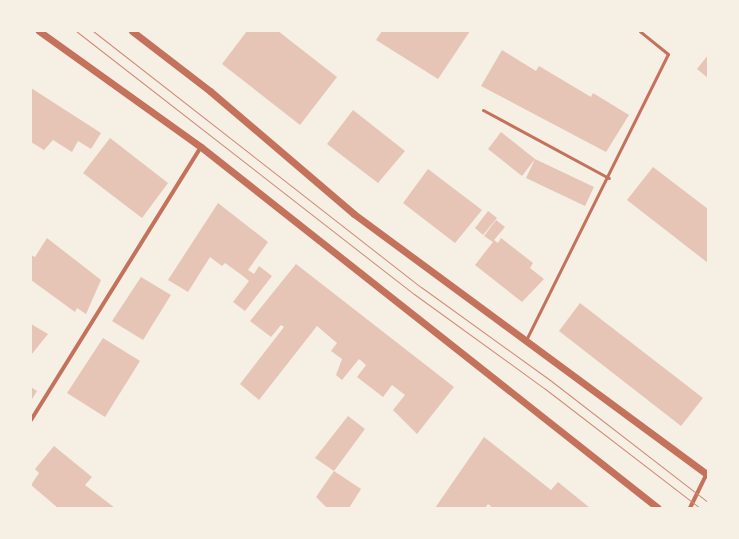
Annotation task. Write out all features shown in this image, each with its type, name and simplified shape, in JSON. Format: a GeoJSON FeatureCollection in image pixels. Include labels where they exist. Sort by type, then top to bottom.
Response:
{"type":"FeatureCollection","features":[{"type":"Feature","properties":{"kind":"street"},"geometry":{"type":"LineString","coordinates":[[39,31],[201,147],[658,508]]}},
{"type":"Feature","properties":{"kind":"street"},"geometry":{"type":"LineString","coordinates":[[132,31],[210,91],[354,214],[525,342],[708,474],[690,508]]}},
{"type":"Feature","properties":{"kind":"street"},"geometry":{"type":"LineString","coordinates":[[31,420],[94,322],[201,147]]}},
{"type":"Feature","properties":{"kind":"lane"},"geometry":{"type":"LineString","coordinates":[[525,342],[609,178],[668,54],[640,31]]}},
{"type":"Feature","properties":{"kind":"lane"},"geometry":{"type":"LineString","coordinates":[[483,110],[609,178]]}},
{"type":"Feature","properties":{"kind":"building"},"geometry":{"type":"Polygon","coordinates":[[[247,31],[278,31],[337,77],[300,125],[222,64],[247,31]]]}},
{"type":"Feature","properties":{"kind":"building"},"geometry":{"type":"Polygon","coordinates":[[[382,31],[470,31],[438,79],[376,40],[382,31]]]}},
{"type":"Feature","properties":{"kind":"building"},"geometry":{"type":"Polygon","coordinates":[[[502,50],[536,71],[539,66],[591,97],[593,93],[629,115],[606,152],[481,86],[502,50]]]}},
{"type":"Feature","properties":{"kind":"building"},"geometry":{"type":"Polygon","coordinates":[[[708,55],[708,78],[697,69],[708,55]]]}},
{"type":"Feature","properties":{"kind":"building"},"geometry":{"type":"Polygon","coordinates":[[[31,88],[101,133],[91,149],[78,141],[72,152],[53,140],[44,150],[31,142],[31,88]]]}},
{"type":"Feature","properties":{"kind":"building"},"geometry":{"type":"Polygon","coordinates":[[[353,110],[405,151],[378,183],[327,144],[353,110]]]}},
{"type":"Feature","properties":{"kind":"building"},"geometry":{"type":"Polygon","coordinates":[[[501,132],[535,159],[522,176],[488,149],[501,132]]]}},
{"type":"Feature","properties":{"kind":"building"},"geometry":{"type":"Polygon","coordinates":[[[110,138],[168,183],[142,218],[83,173],[110,138]]]}},
{"type":"Feature","properties":{"kind":"building"},"geometry":{"type":"Polygon","coordinates":[[[535,159],[594,187],[585,206],[526,178],[535,159]]]}},
{"type":"Feature","properties":{"kind":"building"},"geometry":{"type":"Polygon","coordinates":[[[653,167],[708,209],[708,263],[627,200],[653,167]]]}},
{"type":"Feature","properties":{"kind":"building"},"geometry":{"type":"Polygon","coordinates":[[[428,169],[482,210],[455,243],[403,203],[428,169]]]}},
{"type":"Feature","properties":{"kind":"building"},"geometry":{"type":"Polygon","coordinates":[[[218,203],[268,242],[248,270],[254,274],[259,266],[272,276],[245,311],[233,302],[249,281],[225,263],[222,266],[210,257],[188,292],[168,280],[218,203]]]}},
{"type":"Feature","properties":{"kind":"building"},"geometry":{"type":"Polygon","coordinates":[[[488,211],[497,218],[483,235],[475,228],[488,211]]]}},
{"type":"Feature","properties":{"kind":"building"},"geometry":{"type":"Polygon","coordinates":[[[496,220],[505,227],[494,240],[498,243],[501,238],[533,263],[530,268],[544,279],[522,302],[475,265],[493,242],[484,236],[496,220]]]}},
{"type":"Feature","properties":{"kind":"building"},"geometry":{"type":"Polygon","coordinates":[[[47,238],[101,280],[86,314],[77,308],[75,312],[31,280],[31,255],[35,257],[47,238]]]}},
{"type":"Feature","properties":{"kind":"building"},"geometry":{"type":"Polygon","coordinates":[[[296,264],[454,387],[417,434],[393,410],[405,395],[392,385],[383,397],[357,377],[366,365],[359,359],[342,380],[336,375],[342,359],[331,351],[337,343],[317,326],[259,400],[240,384],[284,327],[281,325],[271,337],[250,321],[296,264]]]}},
{"type":"Feature","properties":{"kind":"building"},"geometry":{"type":"Polygon","coordinates":[[[141,277],[171,295],[143,340],[112,321],[141,277]]]}},
{"type":"Feature","properties":{"kind":"building"},"geometry":{"type":"Polygon","coordinates":[[[580,303],[703,398],[681,426],[559,331],[580,303]]]}},
{"type":"Feature","properties":{"kind":"building"},"geometry":{"type":"Polygon","coordinates":[[[31,324],[48,334],[31,355],[31,324]]]}},
{"type":"Feature","properties":{"kind":"building"},"geometry":{"type":"Polygon","coordinates":[[[103,338],[140,361],[105,417],[67,393],[103,338]]]}},
{"type":"Feature","properties":{"kind":"building"},"geometry":{"type":"Polygon","coordinates":[[[31,387],[37,391],[31,401],[31,387]]]}},
{"type":"Feature","properties":{"kind":"building"},"geometry":{"type":"Polygon","coordinates":[[[348,416],[365,429],[334,471],[315,458],[348,416]]]}},
{"type":"Feature","properties":{"kind":"building"},"geometry":{"type":"Polygon","coordinates":[[[484,437],[551,490],[558,482],[590,508],[493,508],[488,504],[485,508],[435,508],[484,437]]]}},
{"type":"Feature","properties":{"kind":"building"},"geometry":{"type":"Polygon","coordinates":[[[54,446],[92,477],[85,485],[115,508],[58,508],[31,485],[39,473],[35,469],[54,446]]]}},
{"type":"Feature","properties":{"kind":"building"},"geometry":{"type":"Polygon","coordinates":[[[334,471],[361,489],[349,508],[327,508],[316,497],[334,471]]]}},
{"type":"Feature","properties":{"kind":"tram line"},"geometry":{"type":"LineString","coordinates":[[76,31],[414,294],[544,388],[700,508]]}},
{"type":"Feature","properties":{"kind":"tram line"},"geometry":{"type":"LineString","coordinates":[[93,31],[421,287],[550,380],[708,502]]}}]}
